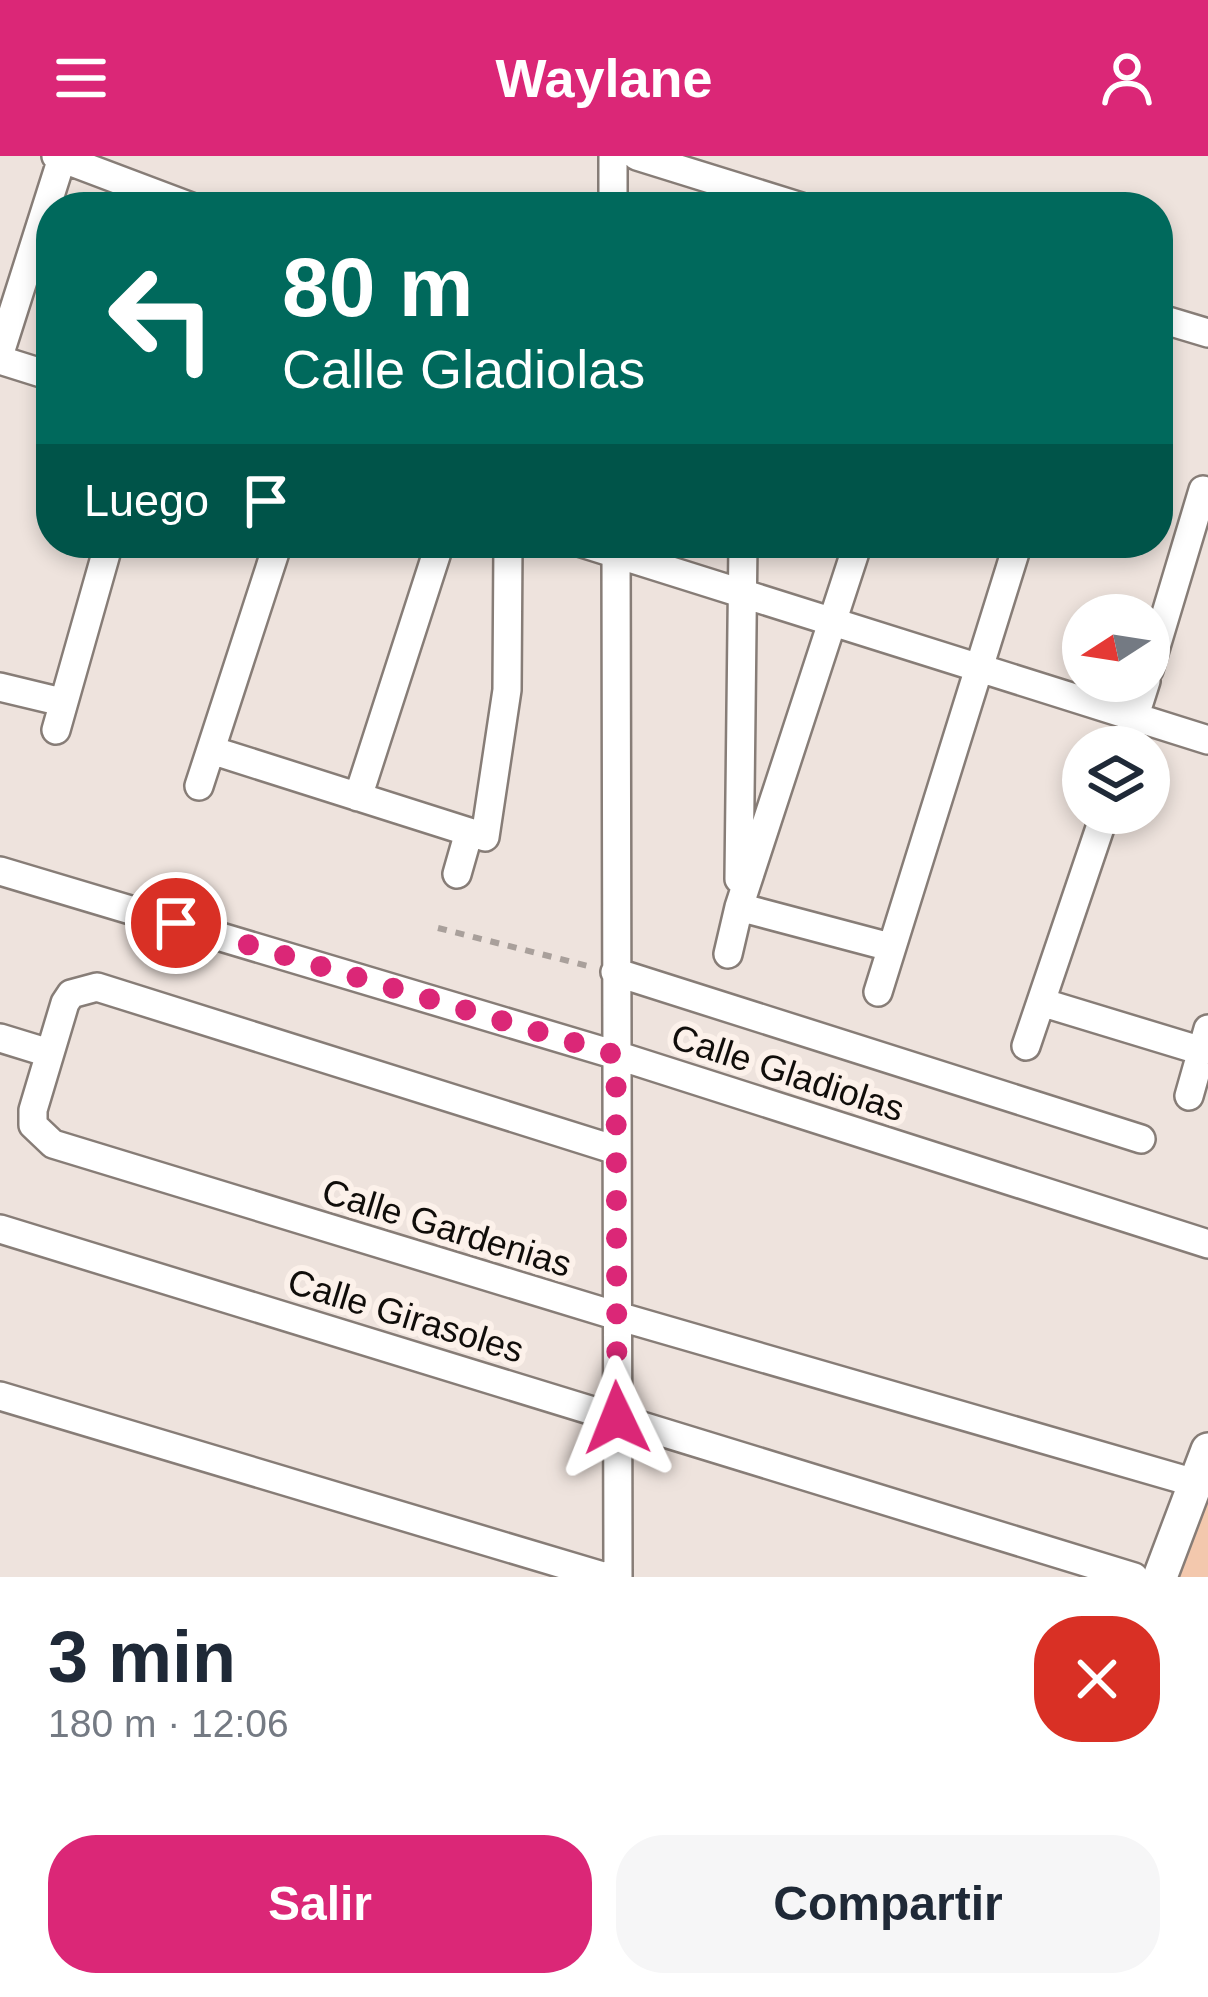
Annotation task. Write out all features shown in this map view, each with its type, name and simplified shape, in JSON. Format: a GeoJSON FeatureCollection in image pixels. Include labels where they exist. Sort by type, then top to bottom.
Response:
{"type":"FeatureCollection","features":[{"type":"Feature","properties":{"kind":"street"},"geometry":{"type":"LineString","coordinates":[[613,156],[613,192]]}},
{"type":"Feature","properties":{"kind":"street"},"geometry":{"type":"LineString","coordinates":[[637,156],[753,192]]}},
{"type":"Feature","properties":{"kind":"street"},"geometry":{"type":"LineString","coordinates":[[49,192],[59,157],[151,192]]}},
{"type":"Feature","properties":{"kind":"street"},"geometry":{"type":"LineString","coordinates":[[36,235],[0,357],[36,370]]}},
{"type":"Feature","properties":{"kind":"street"},"geometry":{"type":"LineString","coordinates":[[1173,322],[1208,333]]}},
{"type":"Feature","properties":{"kind":"street"},"geometry":{"type":"LineString","coordinates":[[1170,612],[1200,529],[1203,490]]}},
{"type":"Feature","properties":{"kind":"street"},"geometry":{"type":"LineString","coordinates":[[56,730],[105,558]]}},
{"type":"Feature","properties":{"kind":"street"},"geometry":{"type":"LineString","coordinates":[[199,786],[273,558]]}},
{"type":"Feature","properties":{"kind":"street"},"geometry":{"type":"LineString","coordinates":[[358,797],[435,558]]}},
{"type":"Feature","properties":{"kind":"street"},"geometry":{"type":"LineString","coordinates":[[457,874],[477,835],[507,690],[508,558]]}},
{"type":"Feature","properties":{"kind":"street"},"geometry":{"type":"LineString","coordinates":[[616,558],[618,1577]]}},
{"type":"Feature","properties":{"kind":"street"},"geometry":{"type":"LineString","coordinates":[[644,558],[746,595],[1208,740]]}},
{"type":"Feature","properties":{"kind":"street"},"geometry":{"type":"LineString","coordinates":[[739,908],[744,558]]}},
{"type":"Feature","properties":{"kind":"street"},"geometry":{"type":"LineString","coordinates":[[728,954],[854,558]]}},
{"type":"Feature","properties":{"kind":"street"},"geometry":{"type":"LineString","coordinates":[[878,992],[1013,558]]}},
{"type":"Feature","properties":{"kind":"street"},"geometry":{"type":"LineString","coordinates":[[0,687],[62,702]]}},
{"type":"Feature","properties":{"kind":"street"},"geometry":{"type":"LineString","coordinates":[[1132,726],[1140,702]]}},
{"type":"Feature","properties":{"kind":"street"},"geometry":{"type":"LineString","coordinates":[[211,750],[477,835]]}},
{"type":"Feature","properties":{"kind":"street"},"geometry":{"type":"LineString","coordinates":[[1026,1046],[1098,834]]}},
{"type":"Feature","properties":{"kind":"street","name":"Calle Gladiolas"},"geometry":{"type":"LineString","coordinates":[[0,871],[616,1055],[1208,1244]]}},
{"type":"Feature","properties":{"kind":"street"},"geometry":{"type":"LineString","coordinates":[[739,908],[890,947]]}},
{"type":"Feature","properties":{"kind":"street"},"geometry":{"type":"LineString","coordinates":[[615,972],[1142,1139]]}},
{"type":"Feature","properties":{"kind":"street","name":"Calle Gardenias"},"geometry":{"type":"LineString","coordinates":[[616,1150],[97,987],[71,994],[65,1004],[33,1124],[52,1144],[614,1315],[1196,1483]]}},
{"type":"Feature","properties":{"kind":"street"},"geometry":{"type":"LineString","coordinates":[[1044,1003],[1205,1040],[1189,1096]]}},
{"type":"Feature","properties":{"kind":"street"},"geometry":{"type":"LineString","coordinates":[[0,1038],[49,1052]]}},
{"type":"Feature","properties":{"kind":"street","name":"Calle Girasoles"},"geometry":{"type":"LineString","coordinates":[[0,1229],[1134,1577]]}},
{"type":"Feature","properties":{"kind":"street"},"geometry":{"type":"LineString","coordinates":[[0,1396],[606,1577]]}},
{"type":"Feature","properties":{"kind":"street"},"geometry":{"type":"LineString","coordinates":[[1160,1577],[1208,1450]]}},
{"type":"Feature","properties":{"kind":"path"},"geometry":{"type":"LineString","coordinates":[[438,928],[615,972]]}},
{"type":"Feature","properties":{"kind":"shaded area"},"geometry":{"type":"Polygon","coordinates":[[[1208,1480],[1208,1577],[1172,1577],[1208,1480]]]}},
{"type":"Feature","properties":{"kind":"route"},"geometry":{"type":"LineString","coordinates":[[176,923],[616,1055],[617,1418]]}}]}
